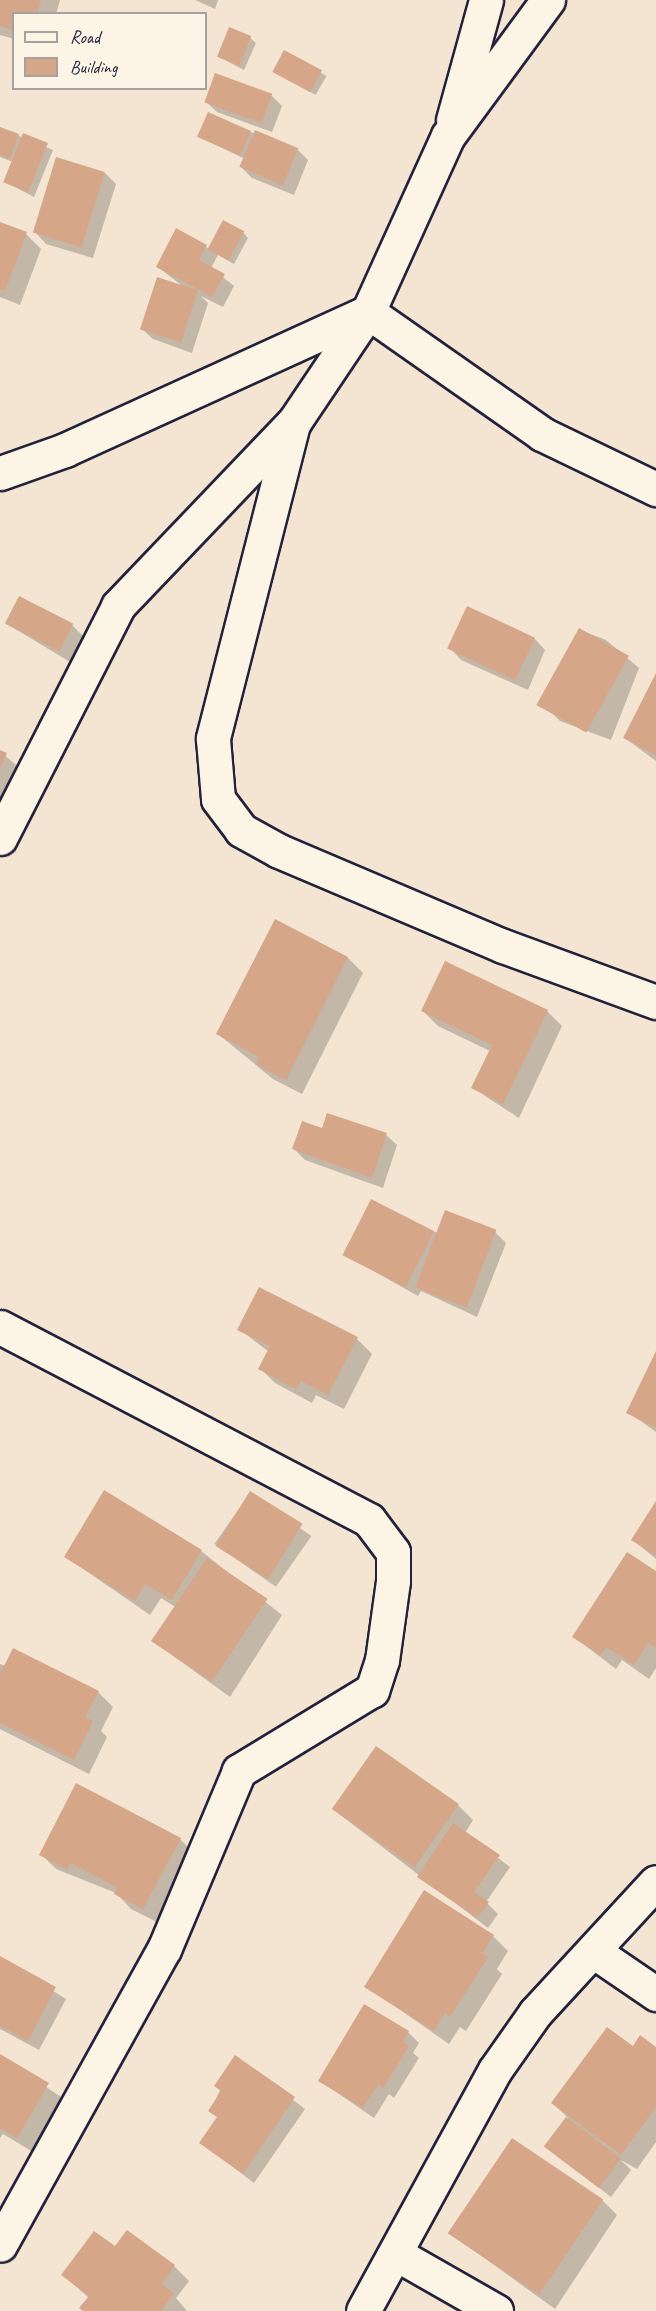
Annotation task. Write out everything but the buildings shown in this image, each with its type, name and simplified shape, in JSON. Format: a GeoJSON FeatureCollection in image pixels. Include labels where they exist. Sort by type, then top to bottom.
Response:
{"type":"FeatureCollection","features":[{"type":"Feature","properties":{"kind":"street"},"geometry":{"type":"LineString","coordinates":[[0,838],[118,606],[294,422],[368,312],[448,136],[486,0]]}},
{"type":"Feature","properties":{"kind":"street"},"geometry":{"type":"LineString","coordinates":[[448,136],[548,0]]}},
{"type":"Feature","properties":{"kind":"street"},"geometry":{"type":"LineString","coordinates":[[0,473],[64,450],[368,312]]}},
{"type":"Feature","properties":{"kind":"street"},"geometry":{"type":"LineString","coordinates":[[368,312],[542,434],[656,489]]}},
{"type":"Feature","properties":{"kind":"street"},"geometry":{"type":"LineString","coordinates":[[294,422],[213,739],[218,799],[241,830],[279,851],[503,946],[656,1002]]}},
{"type":"Feature","properties":{"kind":"street"},"geometry":{"type":"LineString","coordinates":[[0,1327],[369,1520],[393,1552],[393,1581],[382,1660],[372,1690],[239,1771],[164,1949],[0,2244]]}},
{"type":"Feature","properties":{"kind":"street"},"geometry":{"type":"LineString","coordinates":[[363,2311],[398,2255],[447,2151],[495,2070],[535,2013],[596,1953],[656,1882]]}},
{"type":"Feature","properties":{"kind":"street"},"geometry":{"type":"LineString","coordinates":[[596,1953],[656,1994]]}},
{"type":"Feature","properties":{"kind":"street"},"geometry":{"type":"LineString","coordinates":[[398,2255],[496,2311]]}}]}
